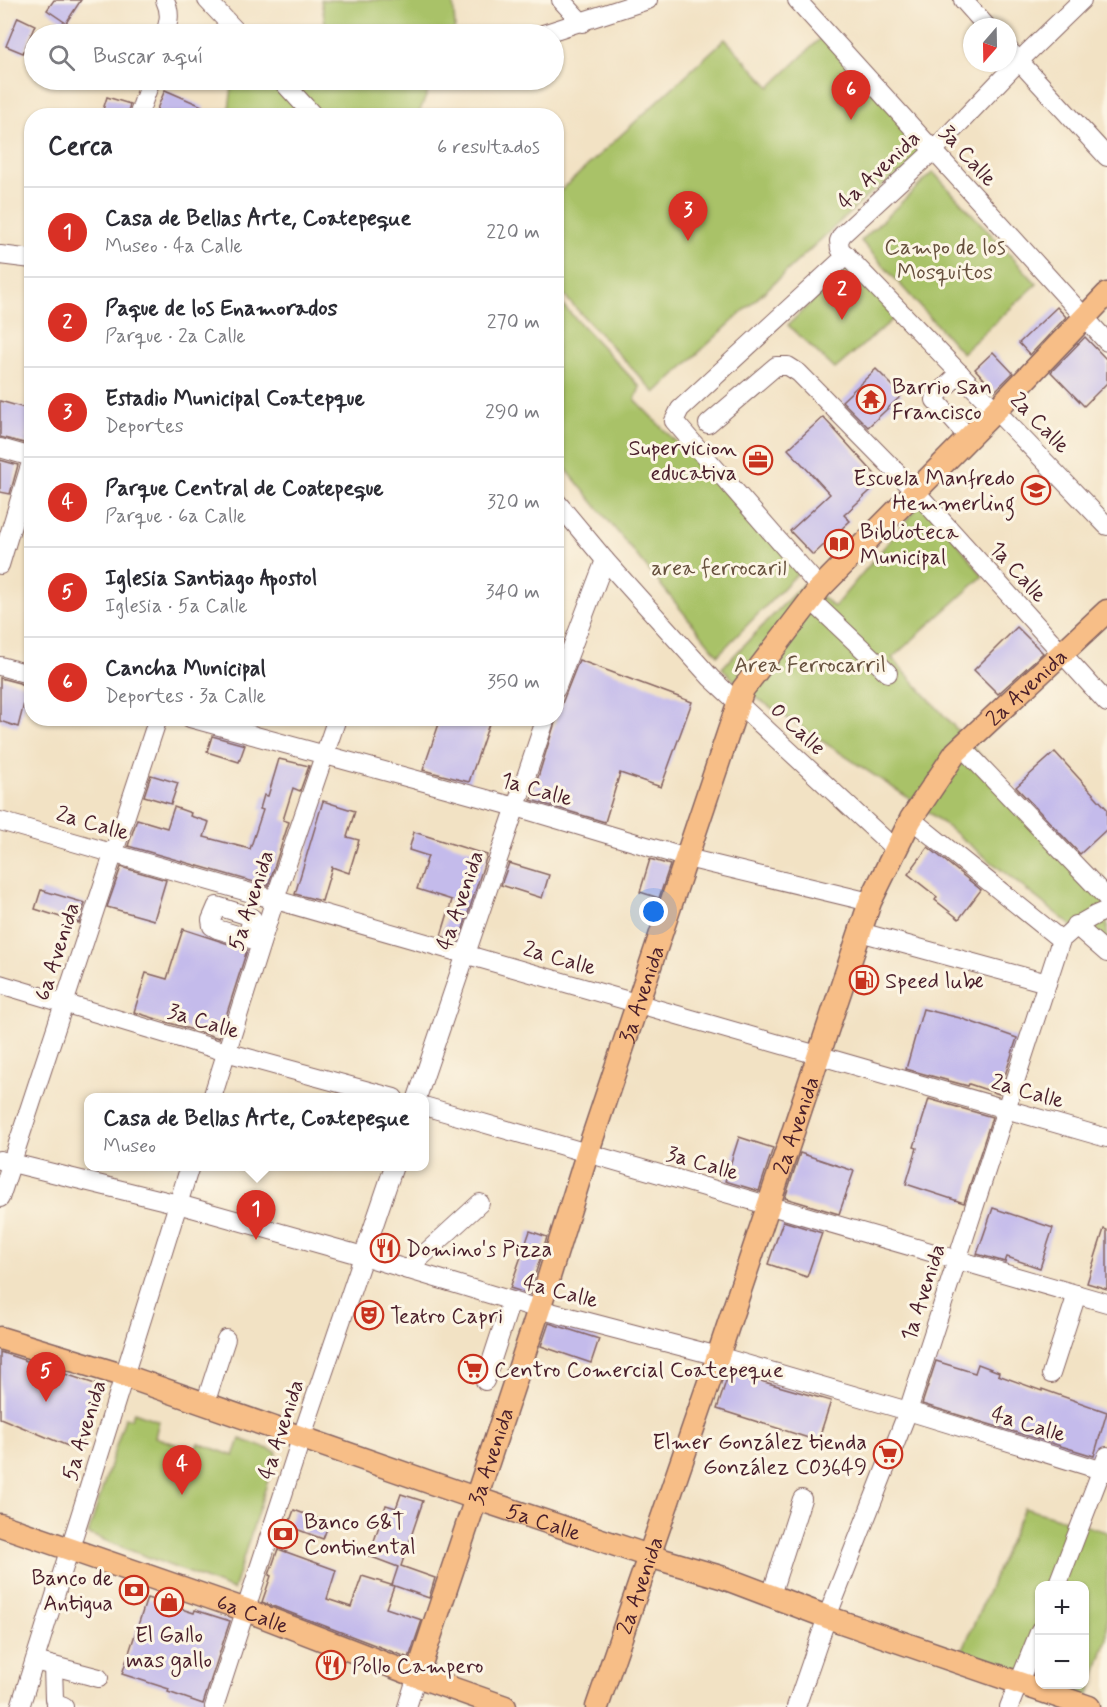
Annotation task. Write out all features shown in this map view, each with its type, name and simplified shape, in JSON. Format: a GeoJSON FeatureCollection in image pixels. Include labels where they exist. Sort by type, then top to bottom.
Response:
{"type":"FeatureCollection","features":[{"type":"Feature","properties":{"kind":"main road","name":"3a Avenida"},"geometry":{"type":"LineString","coordinates":[[417,1676],[539,1310],[587,1154],[743,689],[816,594],[1107,294]]}},
{"type":"Feature","properties":{"kind":"main road","name":"2a Avenida"},"geometry":{"type":"LineString","coordinates":[[597,1707],[718,1356],[870,902],[911,819],[956,752],[1107,611]]}},
{"type":"Feature","properties":{"kind":"main road","name":"5a Calle"},"geometry":{"type":"LineString","coordinates":[[0,1338],[125,1376],[475,1498],[649,1556],[724,1578],[961,1665],[1089,1707]]}},
{"type":"Feature","properties":{"kind":"main road","name":"6a Calle"},"geometry":{"type":"LineString","coordinates":[[0,1525],[246,1610],[417,1676],[505,1707]]}},
{"type":"Feature","properties":{"kind":"street"},"geometry":{"type":"LineString","coordinates":[[165,0],[168,8],[168,24]]}},
{"type":"Feature","properties":{"kind":"street"},"geometry":{"type":"LineString","coordinates":[[207,0],[230,24]]}},
{"type":"Feature","properties":{"kind":"street"},"geometry":{"type":"LineString","coordinates":[[561,0],[582,22]]}},
{"type":"Feature","properties":{"kind":"street"},"geometry":{"type":"LineString","coordinates":[[564,28],[648,0]]}},
{"type":"Feature","properties":{"kind":"street","name":"3a Calle"},"geometry":{"type":"LineString","coordinates":[[797,0],[1107,342]]}},
{"type":"Feature","properties":{"kind":"street"},"geometry":{"type":"LineString","coordinates":[[963,0],[979,18]]}},
{"type":"Feature","properties":{"kind":"street","name":"4a Avenida"},"geometry":{"type":"LineString","coordinates":[[1017,53],[1082,0]]}},
{"type":"Feature","properties":{"kind":"street"},"geometry":{"type":"LineString","coordinates":[[1017,60],[1107,158]]}},
{"type":"Feature","properties":{"kind":"street","name":"4a Avenida"},"geometry":{"type":"LineString","coordinates":[[816,594],[674,421],[680,409],[844,252],[839,241],[842,235],[933,151],[1000,72]]}},
{"type":"Feature","properties":{"kind":"street"},"geometry":{"type":"LineString","coordinates":[[141,108],[147,90]]}},
{"type":"Feature","properties":{"kind":"street"},"geometry":{"type":"LineString","coordinates":[[289,90],[306,108]]}},
{"type":"Feature","properties":{"kind":"street","name":"2a Calle"},"geometry":{"type":"LineString","coordinates":[[844,252],[1107,525]]}},
{"type":"Feature","properties":{"kind":"street"},"geometry":{"type":"LineString","coordinates":[[0,255],[24,258]]}},
{"type":"Feature","properties":{"kind":"street","name":"1a Calle"},"geometry":{"type":"LineString","coordinates":[[708,424],[776,366],[788,366],[800,373],[916,492],[1107,703]]}},
{"type":"Feature","properties":{"kind":"street"},"geometry":{"type":"LineString","coordinates":[[960,373],[936,396],[935,400],[969,438]]}},
{"type":"Feature","properties":{"kind":"street"},"geometry":{"type":"LineString","coordinates":[[0,448],[24,456]]}},
{"type":"Feature","properties":{"kind":"street"},"geometry":{"type":"LineString","coordinates":[[0,565],[24,506]]}},
{"type":"Feature","properties":{"kind":"street","name":"0 Calle"},"geometry":{"type":"LineString","coordinates":[[564,511],[605,560],[738,705],[896,850]]}},
{"type":"Feature","properties":{"kind":"street"},"geometry":{"type":"LineString","coordinates":[[564,655],[605,560]]}},
{"type":"Feature","properties":{"kind":"street"},"geometry":{"type":"LineString","coordinates":[[816,594],[888,673]]}},
{"type":"Feature","properties":{"kind":"street"},"geometry":{"type":"LineString","coordinates":[[0,666],[24,673]]}},
{"type":"Feature","properties":{"kind":"street","name":"6a Avenida"},"geometry":{"type":"LineString","coordinates":[[0,1198],[6,1162],[65,1002],[155,726]]}},
{"type":"Feature","properties":{"kind":"street","name":"1a Calle"},"geometry":{"type":"LineString","coordinates":[[219,726],[516,807],[687,858],[870,902]]}},
{"type":"Feature","properties":{"kind":"street","name":"5a Avenida"},"geometry":{"type":"LineString","coordinates":[[214,1093],[254,940],[274,899],[334,726]]}},
{"type":"Feature","properties":{"kind":"street","name":"4a Avenida"},"geometry":{"type":"LineString","coordinates":[[419,1093],[543,726]]}},
{"type":"Feature","properties":{"kind":"street"},"geometry":{"type":"LineString","coordinates":[[962,747],[1107,898]]}},
{"type":"Feature","properties":{"kind":"street"},"geometry":{"type":"LineString","coordinates":[[911,819],[1061,940]]}},
{"type":"Feature","properties":{"kind":"street","name":"2a Calle"},"geometry":{"type":"LineString","coordinates":[[0,821],[1107,1138]]}},
{"type":"Feature","properties":{"kind":"street","name":"1a Avenida"},"geometry":{"type":"LineString","coordinates":[[796,1707],[827,1617],[908,1411],[1061,940],[1075,925],[1107,910]]}},
{"type":"Feature","properties":{"kind":"street"},"geometry":{"type":"LineString","coordinates":[[1075,925],[1107,953]]}},
{"type":"Feature","properties":{"kind":"street"},"geometry":{"type":"LineString","coordinates":[[860,932],[1047,983]]}},
{"type":"Feature","properties":{"kind":"street","name":"3a Calle"},"geometry":{"type":"LineString","coordinates":[[0,984],[226,1052],[376,1093]]}},
{"type":"Feature","properties":{"kind":"street","name":"3a Calle"},"geometry":{"type":"LineString","coordinates":[[429,1107],[1107,1303]]}},
{"type":"Feature","properties":{"kind":"street","name":"4a Calle"},"geometry":{"type":"LineString","coordinates":[[6,1162],[178,1204],[363,1256],[539,1310],[718,1356],[1105,1466]]}},
{"type":"Feature","properties":{"kind":"street","name":"5a Avenida"},"geometry":{"type":"LineString","coordinates":[[20,1707],[189,1171]]}},
{"type":"Feature","properties":{"kind":"street","name":"4a Avenida"},"geometry":{"type":"LineString","coordinates":[[214,1707],[302,1437],[393,1171]]}},
{"type":"Feature","properties":{"kind":"street"},"geometry":{"type":"LineString","coordinates":[[407,1270],[480,1203]]}},
{"type":"Feature","properties":{"kind":"street"},"geometry":{"type":"LineString","coordinates":[[1051,1374],[1077,1294]]}},
{"type":"Feature","properties":{"kind":"street"},"geometry":{"type":"LineString","coordinates":[[485,1381],[511,1301]]}},
{"type":"Feature","properties":{"kind":"street"},"geometry":{"type":"LineString","coordinates":[[205,1404],[226,1339]]}},
{"type":"Feature","properties":{"kind":"street"},"geometry":{"type":"LineString","coordinates":[[1059,1581],[1105,1466]]}},
{"type":"Feature","properties":{"kind":"street"},"geometry":{"type":"LineString","coordinates":[[771,1595],[802,1499]]}},
{"type":"Feature","properties":{"kind":"street"},"geometry":{"type":"LineString","coordinates":[[1009,1707],[1038,1635]]}},
{"type":"Feature","properties":{"kind":"street"},"geometry":{"type":"LineString","coordinates":[[35,1661],[99,1678]]}},
{"type":"Feature","properties":{"kind":"street"},"geometry":{"type":"LineString","coordinates":[[53,1666],[54,1699],[56,1704],[64,1707]]}},
{"type":"Feature","properties":{"kind":"street","name":"3a Avenida"},"geometry":{"type":"LineString","coordinates":[[407,1707],[417,1676]]}},
{"type":"Feature","properties":{"kind":"green space"},"geometry":{"type":"Polygon","coordinates":[[[321,0],[453,0],[455,24],[325,24],[321,0]]]}},
{"type":"Feature","properties":{"kind":"green space"},"geometry":{"type":"Polygon","coordinates":[[[827,32],[930,153],[870,194],[655,393],[564,296],[564,188],[725,39],[770,87],[827,32]]]}},
{"type":"Feature","properties":{"kind":"green space"},"geometry":{"type":"Polygon","coordinates":[[[232,90],[429,90],[421,108],[229,108],[232,90]]]}},
{"type":"Feature","properties":{"kind":"green space","name":"Campo de los Mosquitos"},"geometry":{"type":"Polygon","coordinates":[[[933,172],[1037,284],[962,353],[861,241],[933,172]]]}},
{"type":"Feature","properties":{"kind":"green space"},"geometry":{"type":"Polygon","coordinates":[[[850,265],[898,315],[835,369],[788,325],[850,265]]]}},
{"type":"Feature","properties":{"kind":"green space","name":"area ferrocaril"},"geometry":{"type":"Polygon","coordinates":[[[564,306],[640,387],[635,400],[801,570],[718,655],[564,467],[564,306]]]}},
{"type":"Feature","properties":{"kind":"green space","name":"Area Ferrocarril"},"geometry":{"type":"Polygon","coordinates":[[[924,500],[983,576],[892,658],[1063,847],[1107,888],[1107,954],[921,806],[743,689],[722,668],[805,582],[834,607],[924,500]]]}},
{"type":"Feature","properties":{"kind":"green space"},"geometry":{"type":"Polygon","coordinates":[[[134,1412],[159,1421],[155,1437],[195,1451],[198,1443],[234,1456],[240,1439],[277,1452],[233,1590],[88,1534],[125,1418],[131,1419],[134,1412]]]}},
{"type":"Feature","properties":{"kind":"green space"},"geometry":{"type":"Polygon","coordinates":[[[1024,1508],[1107,1532],[1107,1639],[1088,1698],[1059,1689],[1089,1689],[1089,1581],[1035,1581],[1035,1681],[960,1656],[1024,1508]]]}},
{"type":"Feature","properties":{"kind":"building"},"geometry":{"type":"Polygon","coordinates":[[[54,0],[81,0],[66,23],[47,10],[54,0]]]}},
{"type":"Feature","properties":{"kind":"building"},"geometry":{"type":"Polygon","coordinates":[[[18,17],[33,24],[24,24],[23,53],[6,46],[18,17]]]}},
{"type":"Feature","properties":{"kind":"building"},"geometry":{"type":"Polygon","coordinates":[[[165,90],[204,107],[204,108],[157,108],[165,90]]]}},
{"type":"Feature","properties":{"kind":"building"},"geometry":{"type":"Polygon","coordinates":[[[107,97],[130,104],[129,108],[104,108],[107,97]]]}},
{"type":"Feature","properties":{"kind":"building"},"geometry":{"type":"Polygon","coordinates":[[[1057,307],[1066,317],[1030,355],[1019,343],[1057,307]]]}},
{"type":"Feature","properties":{"kind":"building"},"geometry":{"type":"Polygon","coordinates":[[[1085,337],[1107,360],[1107,383],[1084,406],[1051,372],[1085,337]]]}},
{"type":"Feature","properties":{"kind":"building"},"geometry":{"type":"Polygon","coordinates":[[[993,352],[1013,373],[995,391],[975,369],[993,352]]]}},
{"type":"Feature","properties":{"kind":"building","name":"Barrio San Francisco"},"geometry":{"type":"Polygon","coordinates":[[[876,369],[902,395],[868,427],[842,401],[876,369]]]}},
{"type":"Feature","properties":{"kind":"building"},"geometry":{"type":"Polygon","coordinates":[[[0,401],[24,408],[24,443],[0,437],[0,401]]]}},
{"type":"Feature","properties":{"kind":"building"},"geometry":{"type":"Polygon","coordinates":[[[823,417],[881,481],[844,515],[850,521],[813,555],[790,531],[830,494],[788,449],[823,417]]]}},
{"type":"Feature","properties":{"kind":"building"},"geometry":{"type":"Polygon","coordinates":[[[0,460],[18,465],[10,494],[0,492],[0,460]]]}},
{"type":"Feature","properties":{"kind":"building"},"geometry":{"type":"Polygon","coordinates":[[[1017,627],[1043,653],[998,694],[974,670],[1017,627]]]}},
{"type":"Feature","properties":{"kind":"building"},"geometry":{"type":"Polygon","coordinates":[[[579,660],[692,702],[661,787],[620,773],[605,822],[531,800],[554,726],[564,726],[564,698],[579,660]]]}},
{"type":"Feature","properties":{"kind":"building"},"geometry":{"type":"Polygon","coordinates":[[[0,678],[24,686],[24,704],[18,727],[0,721],[0,678]]]}},
{"type":"Feature","properties":{"kind":"building"},"geometry":{"type":"Polygon","coordinates":[[[438,726],[488,726],[469,782],[423,770],[438,726]]]}},
{"type":"Feature","properties":{"kind":"building"},"geometry":{"type":"Polygon","coordinates":[[[212,736],[245,745],[239,762],[207,752],[212,736]]]}},
{"type":"Feature","properties":{"kind":"building"},"geometry":{"type":"Polygon","coordinates":[[[1055,752],[1107,809],[1107,829],[1080,854],[1016,787],[1055,752]]]}},
{"type":"Feature","properties":{"kind":"building"},"geometry":{"type":"Polygon","coordinates":[[[279,759],[309,766],[300,791],[293,788],[283,820],[289,822],[268,886],[128,846],[137,819],[167,828],[174,807],[191,813],[190,816],[209,822],[204,837],[250,849],[263,810],[260,809],[264,795],[268,796],[279,759]]]}},
{"type":"Feature","properties":{"kind":"building"},"geometry":{"type":"Polygon","coordinates":[[[151,775],[178,783],[171,804],[144,796],[151,775]]]}},
{"type":"Feature","properties":{"kind":"building"},"geometry":{"type":"Polygon","coordinates":[[[323,801],[355,811],[347,837],[359,840],[349,873],[332,867],[322,901],[295,894],[323,801]]]}},
{"type":"Feature","properties":{"kind":"building"},"geometry":{"type":"Polygon","coordinates":[[[414,832],[487,855],[459,941],[441,936],[452,900],[417,889],[428,856],[409,850],[414,832]]]}},
{"type":"Feature","properties":{"kind":"building"},"geometry":{"type":"Polygon","coordinates":[[[928,847],[981,890],[959,919],[935,900],[937,897],[908,874],[928,847]]]}},
{"type":"Feature","properties":{"kind":"building"},"geometry":{"type":"Polygon","coordinates":[[[650,859],[670,865],[659,898],[640,892],[650,859]]]}},
{"type":"Feature","properties":{"kind":"building"},"geometry":{"type":"Polygon","coordinates":[[[509,863],[549,875],[542,898],[501,885],[509,863]]]}},
{"type":"Feature","properties":{"kind":"building"},"geometry":{"type":"Polygon","coordinates":[[[121,867],[166,880],[154,920],[107,907],[121,867]]]}},
{"type":"Feature","properties":{"kind":"building"},"geometry":{"type":"Polygon","coordinates":[[[41,890],[85,903],[79,923],[35,909],[41,890]]]}},
{"type":"Feature","properties":{"kind":"building"},"geometry":{"type":"Polygon","coordinates":[[[183,929],[247,950],[219,1038],[134,1012],[146,973],[167,979],[183,929]]]}},
{"type":"Feature","properties":{"kind":"building"},"geometry":{"type":"Polygon","coordinates":[[[923,1009],[960,1018],[1017,1038],[999,1094],[969,1084],[968,1086],[906,1069],[923,1009]]]}},
{"type":"Feature","properties":{"kind":"building"},"geometry":{"type":"Polygon","coordinates":[[[929,1099],[992,1117],[964,1203],[906,1184],[917,1148],[914,1147],[929,1099]]]}},
{"type":"Feature","properties":{"kind":"building"},"geometry":{"type":"Polygon","coordinates":[[[739,1137],[773,1148],[759,1191],[725,1181],[739,1137]]]}},
{"type":"Feature","properties":{"kind":"building"},"geometry":{"type":"Polygon","coordinates":[[[800,1153],[854,1171],[839,1214],[785,1198],[800,1153]]]}},
{"type":"Feature","properties":{"kind":"building"},"geometry":{"type":"Polygon","coordinates":[[[993,1208],[1053,1228],[1040,1268],[1007,1257],[1005,1262],[977,1254],[993,1208]]]}},
{"type":"Feature","properties":{"kind":"building"},"geometry":{"type":"Polygon","coordinates":[[[783,1221],[822,1233],[807,1277],[768,1264],[783,1221]]]}},
{"type":"Feature","properties":{"kind":"building"},"geometry":{"type":"Polygon","coordinates":[[[1104,1229],[1107,1230],[1107,1289],[1087,1283],[1104,1229]]]}},
{"type":"Feature","properties":{"kind":"building"},"geometry":{"type":"Polygon","coordinates":[[[530,1231],[547,1237],[529,1294],[510,1288],[530,1231]]]}},
{"type":"Feature","properties":{"kind":"building"},"geometry":{"type":"Polygon","coordinates":[[[549,1323],[599,1339],[591,1363],[541,1346],[549,1323]]]}},
{"type":"Feature","properties":{"kind":"building"},"geometry":{"type":"Polygon","coordinates":[[[0,1352],[98,1385],[80,1451],[0,1418],[0,1352]]]}},
{"type":"Feature","properties":{"kind":"building"},"geometry":{"type":"Polygon","coordinates":[[[936,1361],[975,1373],[978,1364],[999,1372],[998,1375],[1107,1412],[1094,1456],[922,1404],[936,1361]]]}},
{"type":"Feature","properties":{"kind":"building"},"geometry":{"type":"Polygon","coordinates":[[[729,1372],[831,1401],[818,1441],[717,1409],[729,1372]]]}},
{"type":"Feature","properties":{"kind":"building"},"geometry":{"type":"Polygon","coordinates":[[[401,1494],[423,1501],[401,1566],[435,1578],[429,1598],[392,1585],[398,1567],[369,1556],[386,1505],[396,1508],[401,1494]]]}},
{"type":"Feature","properties":{"kind":"building"},"geometry":{"type":"Polygon","coordinates":[[[294,1510],[329,1523],[323,1539],[288,1526],[294,1510]]]}},
{"type":"Feature","properties":{"kind":"building"},"geometry":{"type":"Polygon","coordinates":[[[278,1549],[336,1570],[327,1599],[351,1607],[362,1576],[394,1586],[386,1608],[422,1620],[409,1658],[262,1602],[278,1549]]]}},
{"type":"Feature","properties":{"kind":"building"},"geometry":{"type":"Polygon","coordinates":[[[147,1598],[194,1613],[195,1610],[230,1621],[203,1704],[168,1692],[169,1689],[122,1674],[147,1598]]]}},
{"type":"Feature","properties":{"kind":"place","name":"Cancha Municipal"},"geometry":{"type":"Point","coordinates":[851,120]}},
{"type":"Feature","properties":{"kind":"place","name":"Estadio Municipal Coatepque"},"geometry":{"type":"Point","coordinates":[688,241]}},
{"type":"Feature","properties":{"kind":"place","name":"Paque de los Enamorados"},"geometry":{"type":"Point","coordinates":[842,320]}},
{"type":"Feature","properties":{"kind":"place","name":"Barrio San Francisco"},"geometry":{"type":"Point","coordinates":[871,399]}},
{"type":"Feature","properties":{"kind":"place","name":"Supervicion educativa"},"geometry":{"type":"Point","coordinates":[758,460]}},
{"type":"Feature","properties":{"kind":"place","name":"Escuela Manfredo Hemmerling"},"geometry":{"type":"Point","coordinates":[1036,490]}},
{"type":"Feature","properties":{"kind":"place","name":"Biblioteca Municipal"},"geometry":{"type":"Point","coordinates":[839,544]}},
{"type":"Feature","properties":{"kind":"place","name":"Speed lube"},"geometry":{"type":"Point","coordinates":[864,980]}},
{"type":"Feature","properties":{"kind":"place","name":"Casa de Bellas Arte, Coatepeque"},"geometry":{"type":"Point","coordinates":[256,1240]}},
{"type":"Feature","properties":{"kind":"place","name":"Domino's Pizza"},"geometry":{"type":"Point","coordinates":[385,1248]}},
{"type":"Feature","properties":{"kind":"place","name":"Teatro Capri"},"geometry":{"type":"Point","coordinates":[369,1315]}},
{"type":"Feature","properties":{"kind":"place","name":"Centro Comercial Coatepeque"},"geometry":{"type":"Point","coordinates":[473,1369]}},
{"type":"Feature","properties":{"kind":"place","name":"Iglesia Santiago Apostol"},"geometry":{"type":"Point","coordinates":[46,1402]}},
{"type":"Feature","properties":{"kind":"place","name":"Elmer González tienda González C03649"},"geometry":{"type":"Point","coordinates":[888,1454]}},
{"type":"Feature","properties":{"kind":"place","name":"Parque Central de Coatepeque"},"geometry":{"type":"Point","coordinates":[182,1495]}},
{"type":"Feature","properties":{"kind":"place","name":"Banco G&T Continental"},"geometry":{"type":"Point","coordinates":[283,1534]}},
{"type":"Feature","properties":{"kind":"place","name":"Banco de Antigua"},"geometry":{"type":"Point","coordinates":[134,1590]}},
{"type":"Feature","properties":{"kind":"place","name":"El Gallo mas gallo"},"geometry":{"type":"Point","coordinates":[169,1602]}},
{"type":"Feature","properties":{"kind":"place","name":"Pollo Campero"},"geometry":{"type":"Point","coordinates":[331,1665]}}]}
